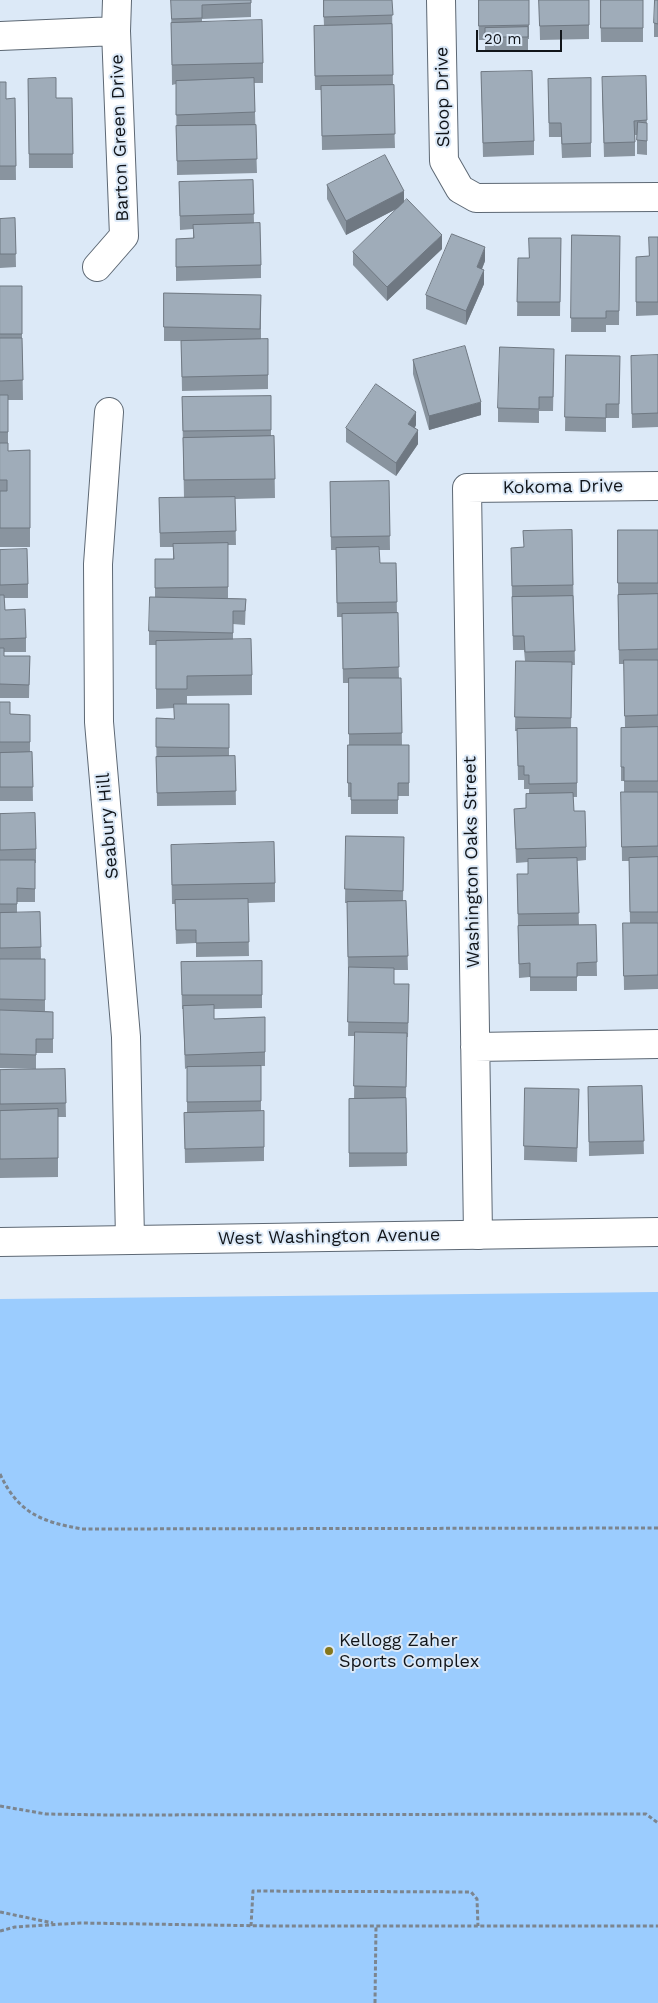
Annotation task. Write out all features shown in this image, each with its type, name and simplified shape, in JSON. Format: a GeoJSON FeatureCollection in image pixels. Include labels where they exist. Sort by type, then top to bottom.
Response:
{"type":"FeatureCollection","features":[{"type":"Feature","properties":{"kind":"street","name":"Barton Green Drive"},"geometry":{"type":"LineString","coordinates":[[97,267],[124,236],[116,31],[117,0]]}},
{"type":"Feature","properties":{"kind":"street","name":"Sloop Drive"},"geometry":{"type":"LineString","coordinates":[[440,0],[444,161],[460,189],[476,198],[658,197]]}},
{"type":"Feature","properties":{"kind":"street"},"geometry":{"type":"LineString","coordinates":[[0,36],[116,31]]}},
{"type":"Feature","properties":{"kind":"street","name":"Seabury Hill"},"geometry":{"type":"LineString","coordinates":[[109,412],[98,564],[99,722],[126,1036],[130,1240]]}},
{"type":"Feature","properties":{"kind":"street","name":"Kokoma Drive"},"geometry":{"type":"LineString","coordinates":[[467,488],[658,486]]}},
{"type":"Feature","properties":{"kind":"street","name":"Washington Oaks Street"},"geometry":{"type":"LineString","coordinates":[[467,488],[478,1235]]}},
{"type":"Feature","properties":{"kind":"street"},"geometry":{"type":"LineString","coordinates":[[475,1047],[658,1044]]}},
{"type":"Feature","properties":{"kind":"street","name":"West Washington Avenue"},"geometry":{"type":"LineString","coordinates":[[0,1242],[658,1232]]}},
{"type":"Feature","properties":{"kind":"path"},"geometry":{"type":"LineString","coordinates":[[0,1474],[18,1500],[31,1514],[53,1524],[82,1529],[658,1528]]}},
{"type":"Feature","properties":{"kind":"path"},"geometry":{"type":"LineString","coordinates":[[0,1806],[46,1814],[111,1815],[646,1814],[658,1823]]}},
{"type":"Feature","properties":{"kind":"path"},"geometry":{"type":"LineString","coordinates":[[251,1926],[253,1891],[471,1892],[477,1899],[478,1926]]}},
{"type":"Feature","properties":{"kind":"path"},"geometry":{"type":"LineString","coordinates":[[0,1912],[57,1924]]}},
{"type":"Feature","properties":{"kind":"path"},"geometry":{"type":"LineString","coordinates":[[0,1932],[15,1927],[57,1924],[658,1926]]}},
{"type":"Feature","properties":{"kind":"path"},"geometry":{"type":"LineString","coordinates":[[375,2003],[376,1926]]}},
{"type":"Feature","properties":{"kind":"shaded area","name":"Kellogg Zaher Sports Complex"},"geometry":{"type":"Polygon","coordinates":[[[658,1292],[658,2003],[0,2003],[0,1299],[658,1292]]]}},
{"type":"Feature","properties":{"kind":"building"},"geometry":{"type":"Polygon","coordinates":[[[171,0],[251,0],[251,3],[202,5],[202,18],[172,19],[171,0]]]}},
{"type":"Feature","properties":{"kind":"building"},"geometry":{"type":"Polygon","coordinates":[[[324,0],[392,0],[393,15],[324,17],[324,0]]]}},
{"type":"Feature","properties":{"kind":"building"},"geometry":{"type":"Polygon","coordinates":[[[479,0],[529,0],[529,25],[479,26],[479,0]]]}},
{"type":"Feature","properties":{"kind":"building"},"geometry":{"type":"Polygon","coordinates":[[[539,0],[589,0],[589,25],[540,26],[539,0]]]}},
{"type":"Feature","properties":{"kind":"building"},"geometry":{"type":"Polygon","coordinates":[[[601,0],[643,0],[643,28],[601,28],[601,0]]]}},
{"type":"Feature","properties":{"kind":"building"},"geometry":{"type":"Polygon","coordinates":[[[655,0],[658,0],[658,24],[654,23],[655,0]]]}},
{"type":"Feature","properties":{"kind":"building"},"geometry":{"type":"Polygon","coordinates":[[[262,20],[263,63],[172,65],[171,23],[262,20]]]}},
{"type":"Feature","properties":{"kind":"building"},"geometry":{"type":"Polygon","coordinates":[[[392,24],[393,75],[315,76],[314,26],[392,24]]]}},
{"type":"Feature","properties":{"kind":"building"},"geometry":{"type":"Polygon","coordinates":[[[528,27],[528,37],[485,37],[485,28],[528,27]]]}},
{"type":"Feature","properties":{"kind":"building"},"geometry":{"type":"Polygon","coordinates":[[[532,71],[534,141],[483,143],[481,72],[532,71]]]}},
{"type":"Feature","properties":{"kind":"building"},"geometry":{"type":"Polygon","coordinates":[[[646,76],[647,120],[634,121],[635,142],[604,143],[602,77],[646,76]]]}},
{"type":"Feature","properties":{"kind":"building"},"geometry":{"type":"Polygon","coordinates":[[[56,78],[56,98],[72,98],[73,154],[29,154],[28,79],[56,78]]]}},
{"type":"Feature","properties":{"kind":"building"},"geometry":{"type":"Polygon","coordinates":[[[254,78],[255,112],[176,115],[176,81],[254,78]]]}},
{"type":"Feature","properties":{"kind":"building"},"geometry":{"type":"Polygon","coordinates":[[[591,78],[591,143],[562,144],[561,123],[549,123],[548,79],[591,78]]]}},
{"type":"Feature","properties":{"kind":"building"},"geometry":{"type":"Polygon","coordinates":[[[0,82],[6,82],[6,99],[15,98],[16,166],[0,166],[0,82]]]}},
{"type":"Feature","properties":{"kind":"building"},"geometry":{"type":"Polygon","coordinates":[[[394,85],[395,134],[322,136],[321,86],[394,85]]]}},
{"type":"Feature","properties":{"kind":"building"},"geometry":{"type":"Polygon","coordinates":[[[638,122],[647,123],[647,141],[637,140],[638,122]]]}},
{"type":"Feature","properties":{"kind":"building"},"geometry":{"type":"Polygon","coordinates":[[[256,125],[257,159],[177,161],[176,126],[256,125]]]}},
{"type":"Feature","properties":{"kind":"building"},"geometry":{"type":"Polygon","coordinates":[[[385,155],[404,191],[346,221],[327,185],[385,155]]]}},
{"type":"Feature","properties":{"kind":"building"},"geometry":{"type":"Polygon","coordinates":[[[253,180],[254,214],[180,216],[179,182],[253,180]]]}},
{"type":"Feature","properties":{"kind":"building"},"geometry":{"type":"Polygon","coordinates":[[[407,199],[442,235],[387,287],[353,252],[407,199]]]}},
{"type":"Feature","properties":{"kind":"building"},"geometry":{"type":"Polygon","coordinates":[[[15,218],[16,254],[0,254],[0,219],[15,218]]]}},
{"type":"Feature","properties":{"kind":"building"},"geometry":{"type":"Polygon","coordinates":[[[260,223],[261,265],[176,267],[176,239],[194,238],[193,225],[260,223]]]}},
{"type":"Feature","properties":{"kind":"building"},"geometry":{"type":"Polygon","coordinates":[[[452,234],[485,247],[477,267],[484,270],[466,311],[426,295],[452,234]]]}},
{"type":"Feature","properties":{"kind":"building"},"geometry":{"type":"Polygon","coordinates":[[[572,235],[620,236],[619,311],[606,311],[606,318],[571,318],[572,235]]]}},
{"type":"Feature","properties":{"kind":"building"},"geometry":{"type":"Polygon","coordinates":[[[649,237],[658,237],[658,302],[636,302],[636,257],[649,256],[649,237]]]}},
{"type":"Feature","properties":{"kind":"building"},"geometry":{"type":"Polygon","coordinates":[[[529,238],[561,238],[560,302],[517,302],[518,258],[529,258],[529,238]]]}},
{"type":"Feature","properties":{"kind":"building"},"geometry":{"type":"Polygon","coordinates":[[[0,286],[22,286],[22,334],[0,334],[0,286]]]}},
{"type":"Feature","properties":{"kind":"building"},"geometry":{"type":"Polygon","coordinates":[[[164,293],[261,295],[260,329],[164,327],[164,293]]]}},
{"type":"Feature","properties":{"kind":"building"},"geometry":{"type":"Polygon","coordinates":[[[0,338],[22,338],[23,380],[0,381],[0,338]]]}},
{"type":"Feature","properties":{"kind":"building"},"geometry":{"type":"Polygon","coordinates":[[[268,339],[268,375],[182,377],[181,341],[268,339]]]}},
{"type":"Feature","properties":{"kind":"building"},"geometry":{"type":"Polygon","coordinates":[[[465,346],[481,402],[429,416],[413,360],[465,346]]]}},
{"type":"Feature","properties":{"kind":"building"},"geometry":{"type":"Polygon","coordinates":[[[500,347],[554,349],[553,397],[539,397],[539,409],[498,408],[500,347]]]}},
{"type":"Feature","properties":{"kind":"building"},"geometry":{"type":"Polygon","coordinates":[[[566,355],[620,356],[619,404],[606,404],[606,418],[565,417],[566,355]]]}},
{"type":"Feature","properties":{"kind":"building"},"geometry":{"type":"Polygon","coordinates":[[[658,355],[658,413],[632,414],[631,356],[658,355]]]}},
{"type":"Feature","properties":{"kind":"building"},"geometry":{"type":"Polygon","coordinates":[[[376,384],[416,412],[408,424],[418,430],[396,463],[346,428],[376,384]]]}},
{"type":"Feature","properties":{"kind":"building"},"geometry":{"type":"Polygon","coordinates":[[[0,395],[8,395],[8,432],[0,432],[0,395]]]}},
{"type":"Feature","properties":{"kind":"building"},"geometry":{"type":"Polygon","coordinates":[[[271,396],[271,430],[183,431],[182,397],[271,396]]]}},
{"type":"Feature","properties":{"kind":"building"},"geometry":{"type":"Polygon","coordinates":[[[274,436],[275,479],[184,480],[183,438],[274,436]]]}},
{"type":"Feature","properties":{"kind":"building"},"geometry":{"type":"Polygon","coordinates":[[[0,443],[8,443],[8,451],[30,450],[30,528],[0,528],[0,491],[7,491],[7,480],[0,480],[0,443]]]}},
{"type":"Feature","properties":{"kind":"building"},"geometry":{"type":"Polygon","coordinates":[[[389,481],[390,536],[331,537],[330,482],[389,481]]]}},
{"type":"Feature","properties":{"kind":"building"},"geometry":{"type":"Polygon","coordinates":[[[235,497],[236,531],[160,533],[159,498],[235,497]]]}},
{"type":"Feature","properties":{"kind":"building"},"geometry":{"type":"Polygon","coordinates":[[[572,530],[573,585],[512,586],[511,548],[524,547],[523,531],[572,530]]]}},
{"type":"Feature","properties":{"kind":"building"},"geometry":{"type":"Polygon","coordinates":[[[618,530],[658,530],[658,583],[618,583],[618,530]]]}},
{"type":"Feature","properties":{"kind":"building"},"geometry":{"type":"Polygon","coordinates":[[[228,543],[228,587],[155,588],[155,559],[174,559],[173,544],[228,543]]]}},
{"type":"Feature","properties":{"kind":"building"},"geometry":{"type":"Polygon","coordinates":[[[379,547],[380,563],[396,563],[397,602],[337,603],[336,548],[379,547]]]}},
{"type":"Feature","properties":{"kind":"building"},"geometry":{"type":"Polygon","coordinates":[[[27,549],[28,584],[0,585],[0,550],[27,549]]]}},
{"type":"Feature","properties":{"kind":"building"},"geometry":{"type":"Polygon","coordinates":[[[658,594],[658,649],[619,650],[618,595],[658,594]]]}},
{"type":"Feature","properties":{"kind":"building"},"geometry":{"type":"Polygon","coordinates":[[[0,595],[4,595],[5,610],[25,609],[26,638],[0,639],[0,595]]]}},
{"type":"Feature","properties":{"kind":"building"},"geometry":{"type":"Polygon","coordinates":[[[573,596],[575,651],[525,652],[524,636],[513,636],[512,597],[573,596]]]}},
{"type":"Feature","properties":{"kind":"building"},"geometry":{"type":"Polygon","coordinates":[[[150,597],[246,599],[245,611],[233,611],[233,633],[149,631],[150,597]]]}},
{"type":"Feature","properties":{"kind":"building"},"geometry":{"type":"Polygon","coordinates":[[[398,613],[399,667],[343,669],[342,614],[398,613]]]}},
{"type":"Feature","properties":{"kind":"building"},"geometry":{"type":"Polygon","coordinates":[[[251,639],[252,675],[187,676],[187,689],[156,689],[156,641],[251,639]]]}},
{"type":"Feature","properties":{"kind":"building"},"geometry":{"type":"Polygon","coordinates":[[[0,648],[4,648],[4,656],[30,656],[29,685],[0,684],[0,648]]]}},
{"type":"Feature","properties":{"kind":"building"},"geometry":{"type":"Polygon","coordinates":[[[624,660],[658,660],[658,715],[625,716],[624,660]]]}},
{"type":"Feature","properties":{"kind":"building"},"geometry":{"type":"Polygon","coordinates":[[[516,661],[572,662],[571,718],[515,717],[516,661]]]}},
{"type":"Feature","properties":{"kind":"building"},"geometry":{"type":"Polygon","coordinates":[[[349,678],[401,678],[402,733],[349,734],[349,678]]]}},
{"type":"Feature","properties":{"kind":"building"},"geometry":{"type":"Polygon","coordinates":[[[0,702],[10,702],[10,714],[30,715],[30,742],[0,742],[0,702]]]}},
{"type":"Feature","properties":{"kind":"building"},"geometry":{"type":"Polygon","coordinates":[[[174,704],[229,704],[229,748],[156,747],[156,718],[174,719],[174,704]]]}},
{"type":"Feature","properties":{"kind":"building"},"geometry":{"type":"Polygon","coordinates":[[[658,727],[658,781],[624,781],[624,767],[621,767],[621,728],[658,727]]]}},
{"type":"Feature","properties":{"kind":"building"},"geometry":{"type":"Polygon","coordinates":[[[577,728],[577,783],[529,784],[529,775],[524,775],[524,766],[518,766],[517,729],[577,728]]]}},
{"type":"Feature","properties":{"kind":"building"},"geometry":{"type":"Polygon","coordinates":[[[348,745],[409,745],[409,783],[398,783],[398,800],[351,800],[351,783],[348,783],[348,745]]]}},
{"type":"Feature","properties":{"kind":"building"},"geometry":{"type":"Polygon","coordinates":[[[32,752],[33,787],[0,787],[0,753],[32,752]]]}},
{"type":"Feature","properties":{"kind":"building"},"geometry":{"type":"Polygon","coordinates":[[[235,756],[236,791],[157,793],[156,757],[235,756]]]}},
{"type":"Feature","properties":{"kind":"building"},"geometry":{"type":"Polygon","coordinates":[[[621,792],[658,792],[658,846],[622,847],[621,792]]]}},
{"type":"Feature","properties":{"kind":"building"},"geometry":{"type":"Polygon","coordinates":[[[573,793],[574,811],[585,811],[586,847],[516,849],[514,809],[526,808],[526,794],[573,793]]]}},
{"type":"Feature","properties":{"kind":"building"},"geometry":{"type":"Polygon","coordinates":[[[35,813],[36,849],[0,850],[0,814],[35,813]]]}},
{"type":"Feature","properties":{"kind":"building"},"geometry":{"type":"Polygon","coordinates":[[[346,836],[404,837],[403,891],[345,889],[346,836]]]}},
{"type":"Feature","properties":{"kind":"building"},"geometry":{"type":"Polygon","coordinates":[[[274,842],[275,883],[172,885],[171,845],[274,842]]]}},
{"type":"Feature","properties":{"kind":"building"},"geometry":{"type":"Polygon","coordinates":[[[658,857],[658,912],[630,912],[629,858],[658,857]]]}},
{"type":"Feature","properties":{"kind":"building"},"geometry":{"type":"Polygon","coordinates":[[[577,858],[579,913],[518,914],[517,874],[528,874],[528,859],[577,858]]]}},
{"type":"Feature","properties":{"kind":"building"},"geometry":{"type":"Polygon","coordinates":[[[0,860],[35,860],[35,889],[17,888],[17,904],[0,904],[0,860]]]}},
{"type":"Feature","properties":{"kind":"building"},"geometry":{"type":"Polygon","coordinates":[[[248,899],[249,942],[196,943],[196,930],[176,930],[175,900],[248,899]]]}},
{"type":"Feature","properties":{"kind":"building"},"geometry":{"type":"Polygon","coordinates":[[[406,901],[408,956],[348,957],[347,902],[406,901]]]}},
{"type":"Feature","properties":{"kind":"building"},"geometry":{"type":"Polygon","coordinates":[[[40,912],[41,947],[0,948],[0,913],[40,912]]]}},
{"type":"Feature","properties":{"kind":"building"},"geometry":{"type":"Polygon","coordinates":[[[623,923],[658,923],[658,975],[624,976],[623,923]]]}},
{"type":"Feature","properties":{"kind":"building"},"geometry":{"type":"Polygon","coordinates":[[[596,925],[597,962],[577,963],[577,977],[530,977],[530,963],[519,964],[518,926],[596,925]]]}},
{"type":"Feature","properties":{"kind":"building"},"geometry":{"type":"Polygon","coordinates":[[[0,959],[45,959],[45,1000],[0,999],[0,959]]]}},
{"type":"Feature","properties":{"kind":"building"},"geometry":{"type":"Polygon","coordinates":[[[262,961],[262,995],[182,995],[181,962],[262,961]]]}},
{"type":"Feature","properties":{"kind":"building"},"geometry":{"type":"Polygon","coordinates":[[[349,967],[394,968],[394,984],[409,984],[408,1023],[348,1022],[349,967]]]}},
{"type":"Feature","properties":{"kind":"building"},"geometry":{"type":"Polygon","coordinates":[[[214,1005],[214,1019],[265,1017],[265,1052],[185,1055],[183,1006],[214,1005]]]}},
{"type":"Feature","properties":{"kind":"building"},"geometry":{"type":"Polygon","coordinates":[[[0,1010],[53,1012],[53,1039],[36,1039],[36,1055],[0,1054],[0,1010]]]}},
{"type":"Feature","properties":{"kind":"building"},"geometry":{"type":"Polygon","coordinates":[[[355,1032],[407,1033],[406,1087],[354,1086],[355,1032]]]}},
{"type":"Feature","properties":{"kind":"building"},"geometry":{"type":"Polygon","coordinates":[[[261,1066],[261,1101],[187,1102],[187,1067],[261,1066]]]}},
{"type":"Feature","properties":{"kind":"building"},"geometry":{"type":"Polygon","coordinates":[[[65,1069],[66,1103],[0,1104],[0,1070],[65,1069]]]}},
{"type":"Feature","properties":{"kind":"building"},"geometry":{"type":"Polygon","coordinates":[[[642,1086],[644,1141],[589,1142],[588,1087],[642,1086]]]}},
{"type":"Feature","properties":{"kind":"building"},"geometry":{"type":"Polygon","coordinates":[[[525,1088],[579,1089],[577,1148],[524,1146],[525,1088]]]}},
{"type":"Feature","properties":{"kind":"building"},"geometry":{"type":"Polygon","coordinates":[[[406,1098],[407,1153],[349,1153],[349,1099],[406,1098]]]}},
{"type":"Feature","properties":{"kind":"building"},"geometry":{"type":"Polygon","coordinates":[[[58,1109],[58,1158],[0,1159],[0,1111],[58,1109]]]}},
{"type":"Feature","properties":{"kind":"building"},"geometry":{"type":"Polygon","coordinates":[[[264,1111],[264,1147],[185,1149],[184,1113],[264,1111]]]}},
{"type":"Feature","properties":{"kind":"place","name":"Kellogg Zaher Sports Complex"},"geometry":{"type":"Point","coordinates":[329,1651]}}]}
